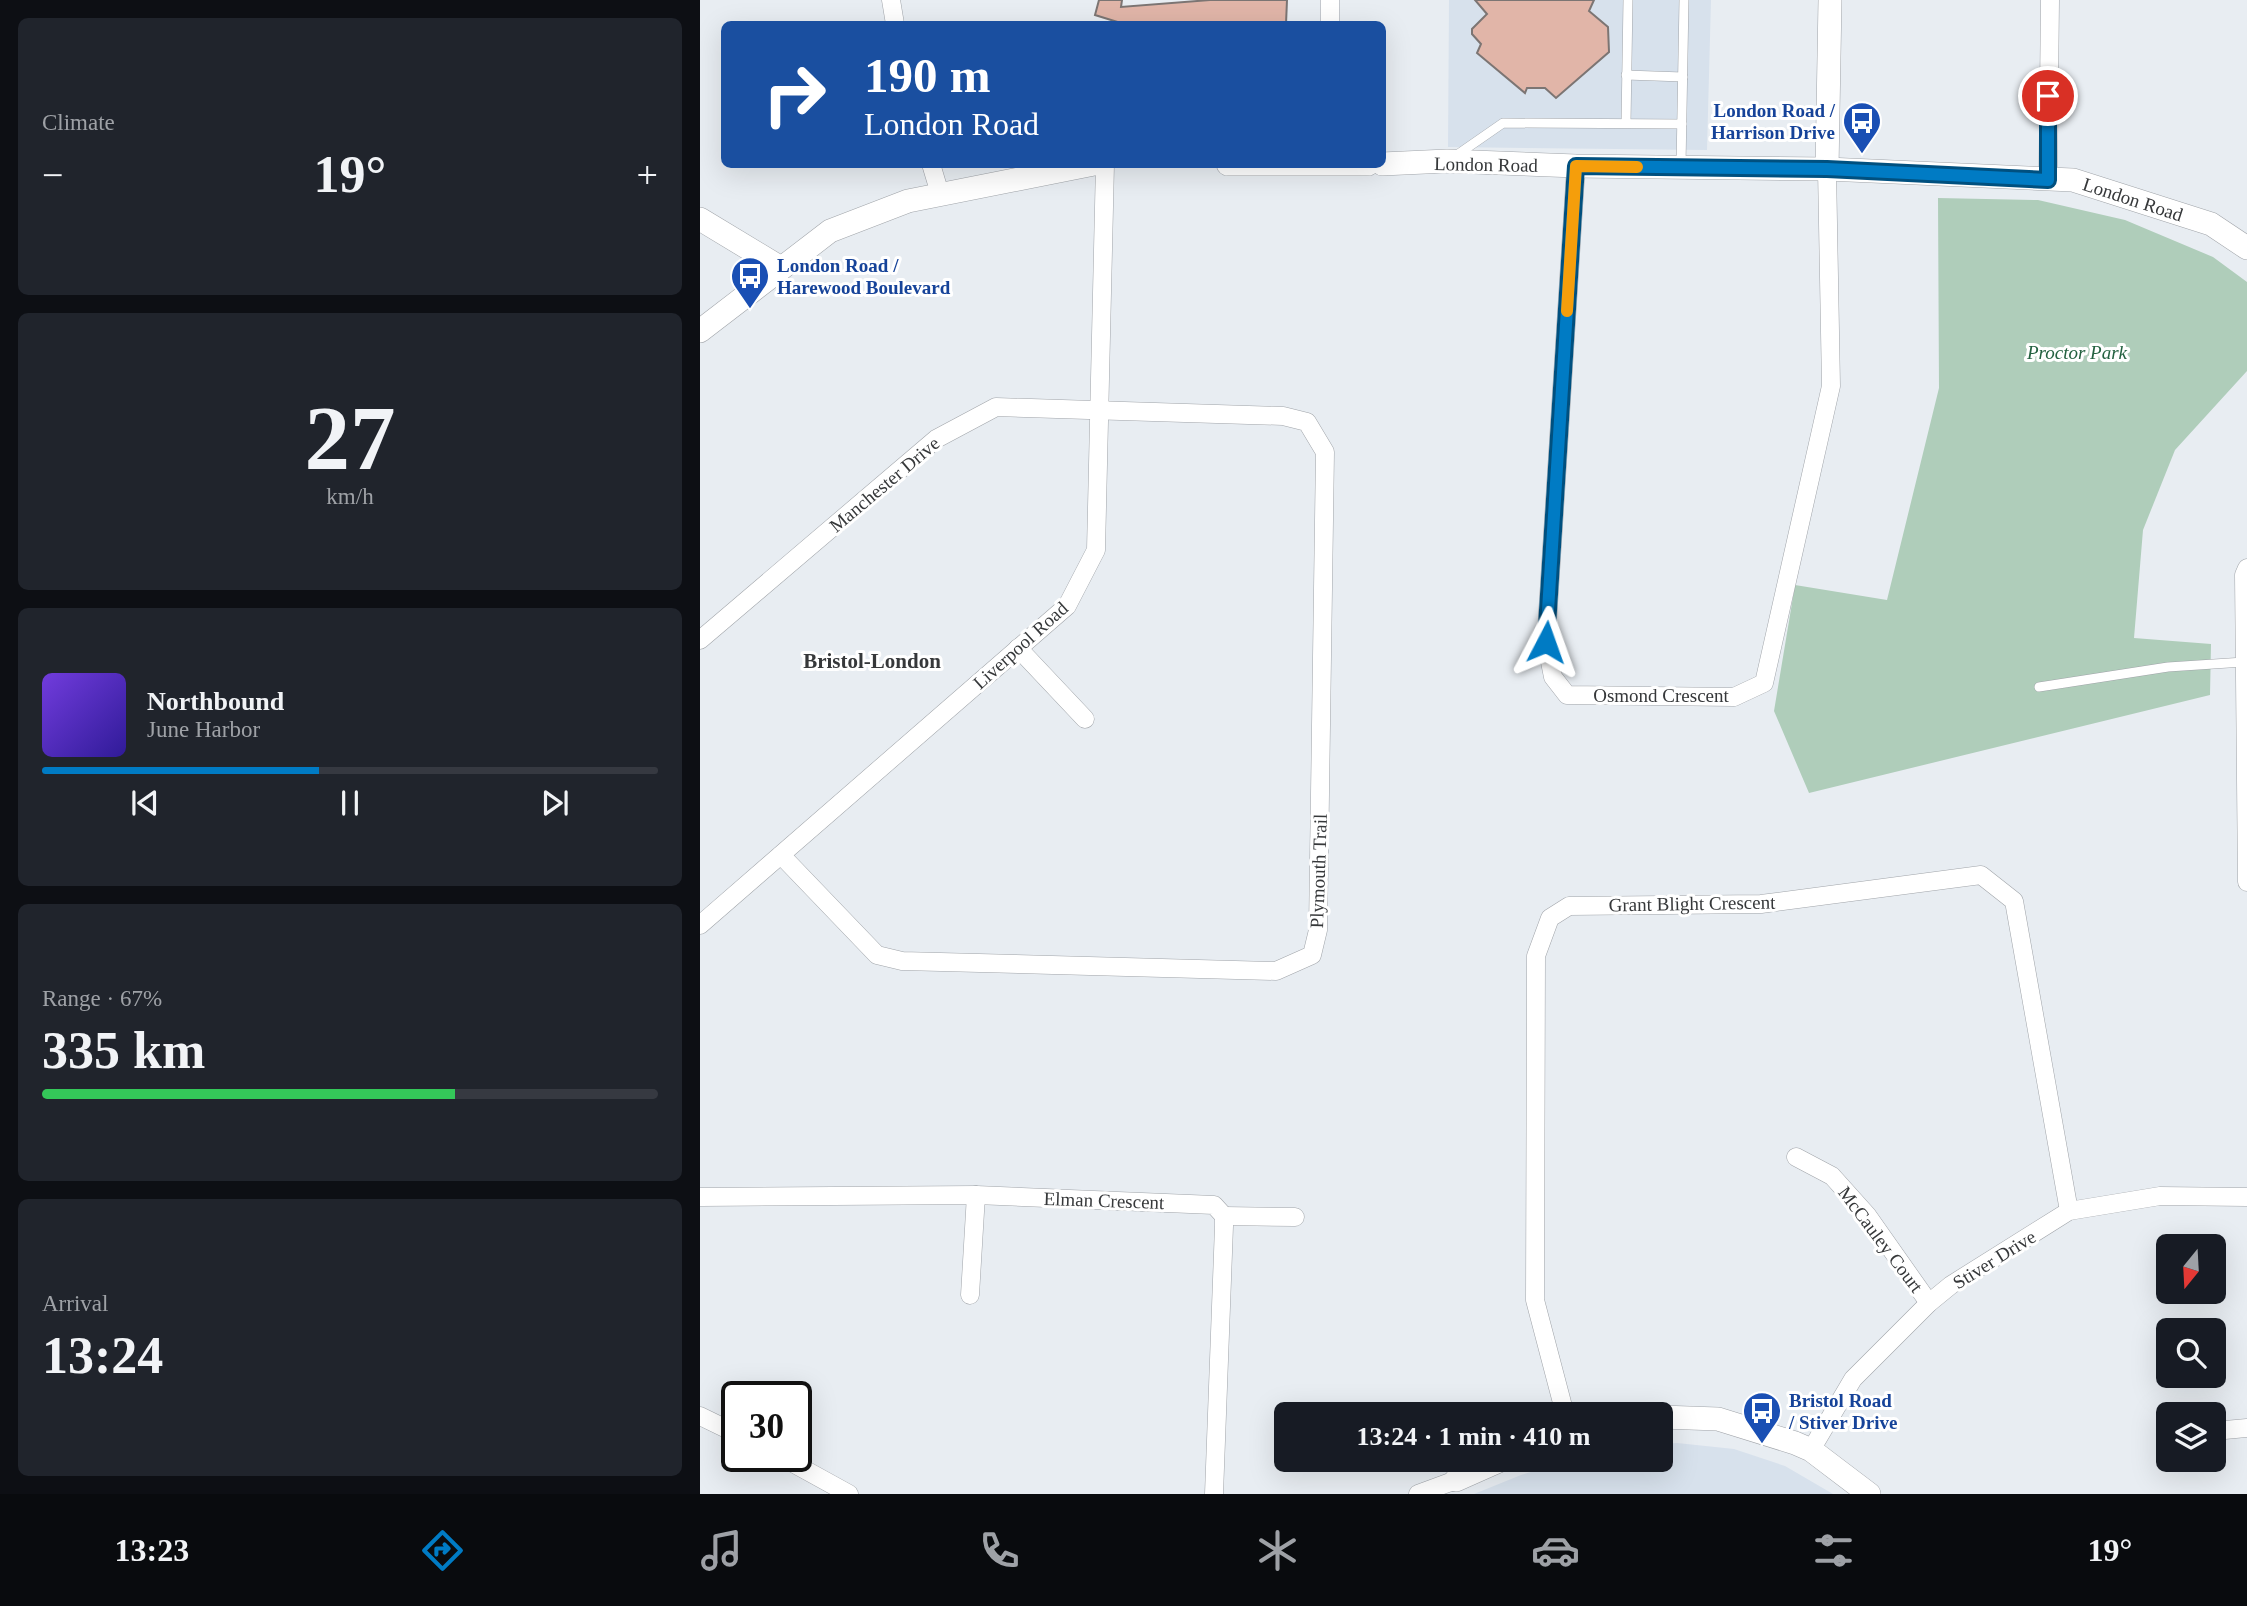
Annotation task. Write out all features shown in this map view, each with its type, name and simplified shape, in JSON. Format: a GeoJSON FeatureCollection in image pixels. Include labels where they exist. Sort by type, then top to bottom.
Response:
{"type":"FeatureCollection","features":[{"type":"Feature","properties":{"kind":"street"},"geometry":{"type":"LineString","coordinates":[[891,0],[894,21]]}},
{"type":"Feature","properties":{"kind":"street"},"geometry":{"type":"LineString","coordinates":[[1330,0],[1330,21]]}},
{"type":"Feature","properties":{"kind":"street"},"geometry":{"type":"LineString","coordinates":[[1827,169],[1830,0]]}},
{"type":"Feature","properties":{"kind":"street"},"geometry":{"type":"LineString","coordinates":[[2048,180],[2050,0]]}},
{"type":"Feature","properties":{"kind":"street","name":"London Road"},"geometry":{"type":"LineString","coordinates":[[1386,164],[1447,161],[1576,166],[1827,169],[2073,180],[2211,224],[2247,248]]}},
{"type":"Feature","properties":{"kind":"street","name":"Osmond Crescent"},"geometry":{"type":"LineString","coordinates":[[1576,166],[1546,642],[1553,677],[1567,695],[1734,697],[1764,683],[1831,386],[1827,169]]}},
{"type":"Feature","properties":{"kind":"street"},"geometry":{"type":"LineString","coordinates":[[932,168],[940,194]]}},
{"type":"Feature","properties":{"kind":"street"},"geometry":{"type":"LineString","coordinates":[[700,331],[830,230],[908,201],[1073,168]]}},
{"type":"Feature","properties":{"kind":"street","name":"Liverpool Road"},"geometry":{"type":"LineString","coordinates":[[700,925],[1067,606],[1096,550],[1105,168]]}},
{"type":"Feature","properties":{"kind":"street"},"geometry":{"type":"LineString","coordinates":[[700,219],[781,268]]}},
{"type":"Feature","properties":{"kind":"street","name":"Manchester Drive"},"geometry":{"type":"LineString","coordinates":[[700,640],[936,439],[996,407],[1100,412]]}},
{"type":"Feature","properties":{"kind":"street","name":"Plymouth Trail"},"geometry":{"type":"LineString","coordinates":[[781,855],[877,955],[902,961],[1276,971],[1312,955],[1319,916],[1325,452],[1307,422],[1283,416],[1100,412]]}},
{"type":"Feature","properties":{"kind":"street"},"geometry":{"type":"LineString","coordinates":[[2247,568],[2244,575],[2247,882]]}},
{"type":"Feature","properties":{"kind":"street"},"geometry":{"type":"LineString","coordinates":[[1018,648],[1085,719]]}},
{"type":"Feature","properties":{"kind":"street","name":"Grant Blight Crescent"},"geometry":{"type":"LineString","coordinates":[[1562,1402],[1535,1300],[1536,956],[1550,918],[1569,906],[1761,904],[1982,875],[2014,901],[2069,1211]]}},
{"type":"Feature","properties":{"kind":"street","name":"McCauley Court"},"geometry":{"type":"LineString","coordinates":[[1796,1157],[1832,1175],[1867,1214],[1929,1303]]}},
{"type":"Feature","properties":{"kind":"street"},"geometry":{"type":"LineString","coordinates":[[970,1295],[975,1195]]}},
{"type":"Feature","properties":{"kind":"street","name":"Elman Crescent"},"geometry":{"type":"LineString","coordinates":[[700,1197],[975,1195],[1214,1205],[1224,1216]]}},
{"type":"Feature","properties":{"kind":"street","name":"Stiver Drive"},"geometry":{"type":"LineString","coordinates":[[1811,1450],[1853,1379],[1929,1303],[1951,1285],[2069,1211],[2160,1196],[2247,1197]]}},
{"type":"Feature","properties":{"kind":"street"},"geometry":{"type":"LineString","coordinates":[[1214,1494],[1224,1216],[1295,1217]]}},
{"type":"Feature","properties":{"kind":"street"},"geometry":{"type":"LineString","coordinates":[[700,1416],[721,1426]]}},
{"type":"Feature","properties":{"kind":"street"},"geometry":{"type":"LineString","coordinates":[[1673,1417],[1718,1419],[1811,1450],[1869,1494]]}},
{"type":"Feature","properties":{"kind":"street"},"geometry":{"type":"LineString","coordinates":[[2226,1431],[2247,1428]]}},
{"type":"Feature","properties":{"kind":"street"},"geometry":{"type":"LineString","coordinates":[[809,1472],[849,1494]]}},
{"type":"Feature","properties":{"kind":"street"},"geometry":{"type":"LineString","coordinates":[[1418,1494],[1457,1487],[1481,1472]]}},
{"type":"Feature","properties":{"kind":"lane"},"geometry":{"type":"LineString","coordinates":[[1626,123],[1628,0]]}},
{"type":"Feature","properties":{"kind":"lane"},"geometry":{"type":"LineString","coordinates":[[1681,167],[1684,0]]}},
{"type":"Feature","properties":{"kind":"lane"},"geometry":{"type":"LineString","coordinates":[[1626,75],[1683,77]]}},
{"type":"Feature","properties":{"kind":"lane"},"geometry":{"type":"LineString","coordinates":[[1447,161],[1503,123],[1682,124]]}},
{"type":"Feature","properties":{"kind":"lane"},"geometry":{"type":"LineString","coordinates":[[2039,687],[2168,667],[2244,662]]}},
{"type":"Feature","properties":{"kind":"shaded area"},"geometry":{"type":"Polygon","coordinates":[[[1449,0],[1711,0],[1707,150],[1448,147],[1449,0]]]}},
{"type":"Feature","properties":{"kind":"shaded area"},"geometry":{"type":"Polygon","coordinates":[[[1673,1443],[1734,1449],[1785,1466],[1833,1494],[1474,1494],[1531,1472],[1673,1472],[1673,1443]]]}},
{"type":"Feature","properties":{"kind":"green space","name":"Proctor Park"},"geometry":{"type":"Polygon","coordinates":[[[1938,198],[2038,200],[2125,220],[2213,257],[2247,282],[2247,371],[2175,450],[2143,530],[2134,638],[2211,644],[2210,695],[1809,793],[1774,711],[1795,585],[1887,600],[1939,388],[1938,198]]]}},
{"type":"Feature","properties":{"kind":"building"},"geometry":{"type":"Polygon","coordinates":[[[1099,0],[1122,0],[1121,7],[1210,0],[1287,0],[1286,21],[1114,21],[1095,15],[1099,0]]]}},
{"type":"Feature","properties":{"kind":"building"},"geometry":{"type":"Polygon","coordinates":[[[1475,0],[1594,0],[1589,11],[1608,27],[1609,52],[1556,98],[1545,88],[1527,88],[1525,93],[1477,53],[1481,44],[1472,34],[1472,29],[1487,14],[1475,0]]]}},
{"type":"Feature","properties":{"kind":"slow traffic"},"geometry":{"type":"LineString","coordinates":[[1567,311],[1576,166],[1637,167]]}},
{"type":"Feature","properties":{"kind":"place","name":"London Road / Harrison Drive"},"geometry":{"type":"Point","coordinates":[1862,155]}},
{"type":"Feature","properties":{"kind":"place","name":"London Road / Harewood Boulevard"},"geometry":{"type":"Point","coordinates":[750,310]}},
{"type":"Feature","properties":{"kind":"place","name":"Bristol Road / Stiver Drive"},"geometry":{"type":"Point","coordinates":[1762,1445]}},
{"type":"Feature","properties":{"kind":"district","name":"Bristol-London"},"geometry":{"type":"Point","coordinates":[872,661]}},
{"type":"Feature","properties":{"kind":"route"},"geometry":{"type":"LineString","coordinates":[[1546,642],[1576,166],[1827,169],[2048,180],[2048,96]]}}]}
